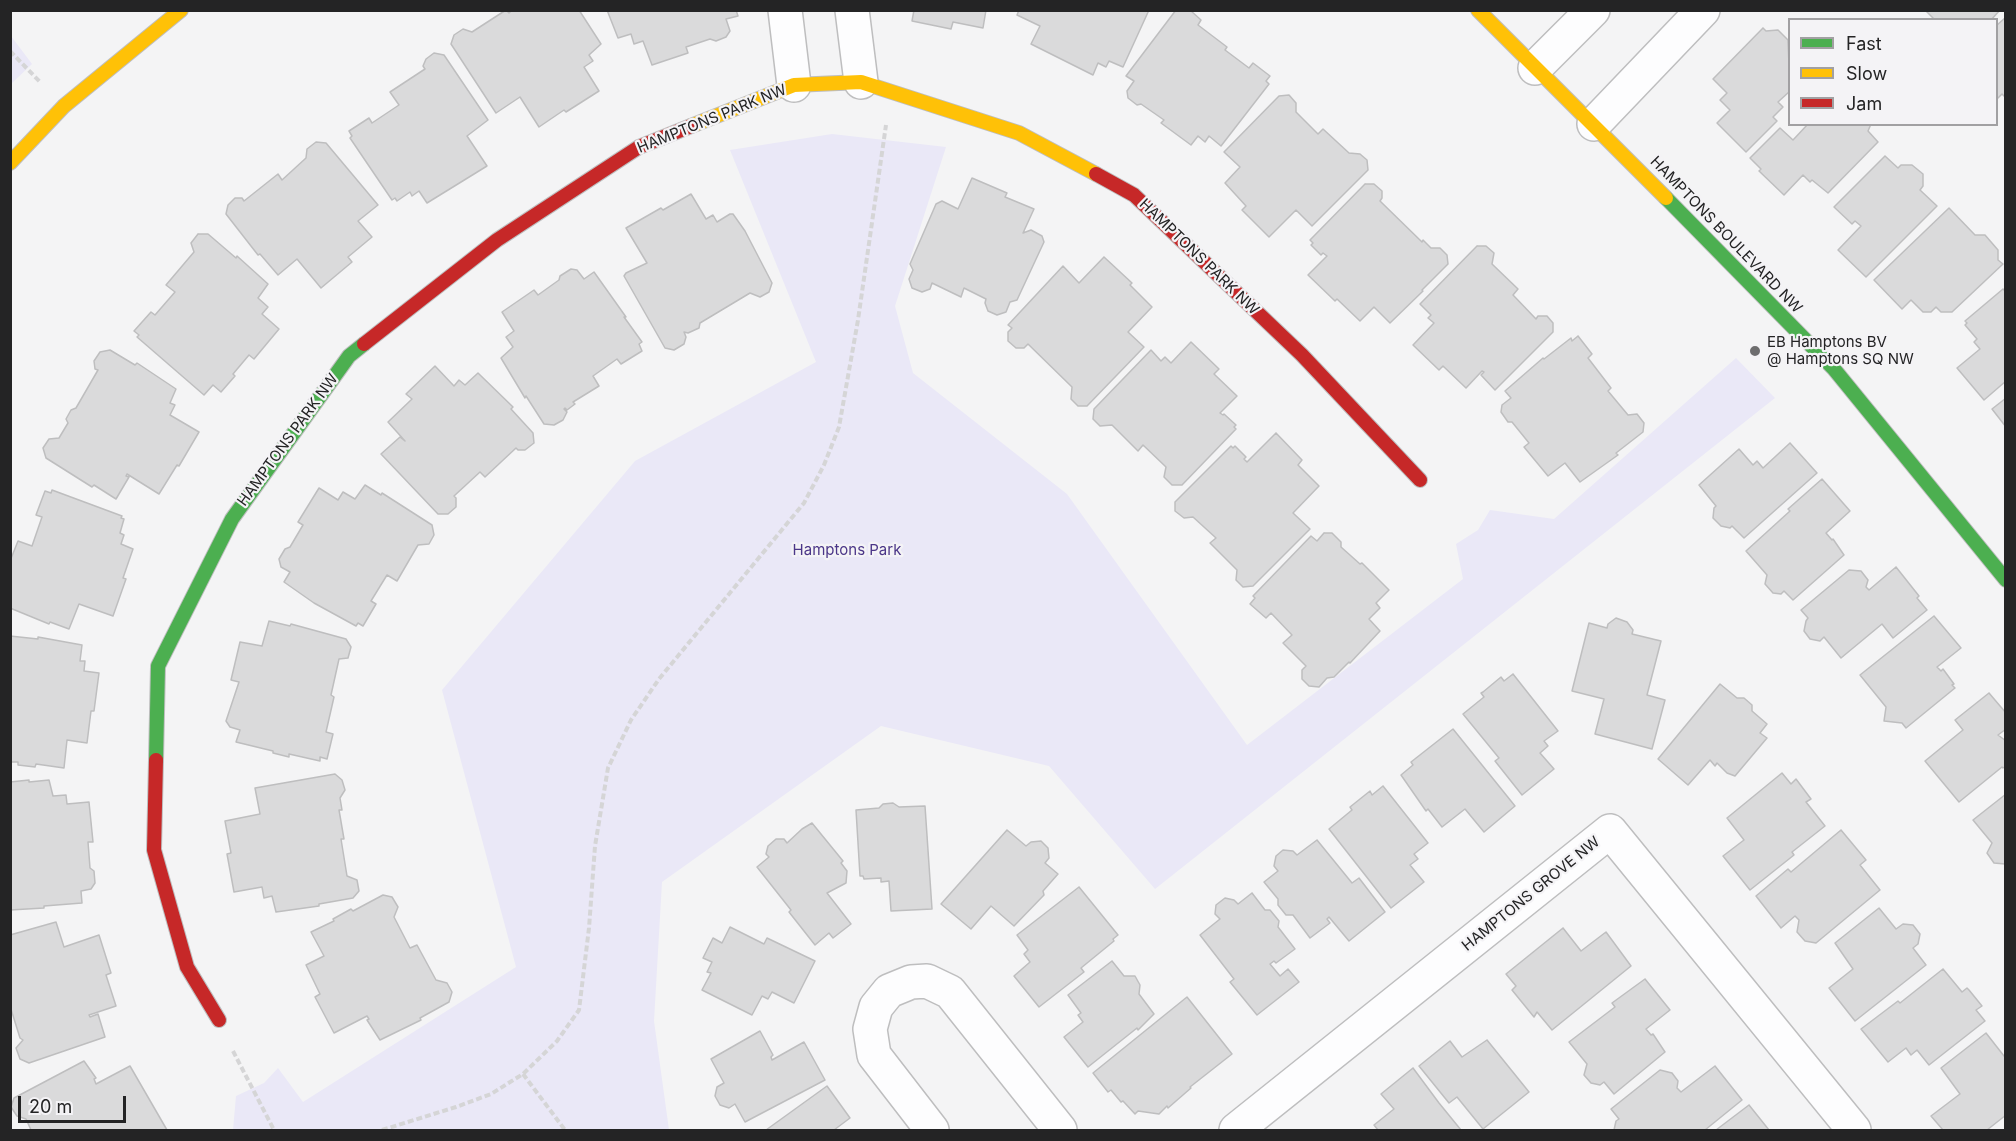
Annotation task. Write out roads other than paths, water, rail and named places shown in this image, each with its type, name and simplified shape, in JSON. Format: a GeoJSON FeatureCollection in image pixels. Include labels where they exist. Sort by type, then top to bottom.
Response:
{"type":"FeatureCollection","features":[{"type":"Feature","properties":{"kind":"street"},"geometry":{"type":"LineString","coordinates":[[10,163],[64,106],[181,10]]}},
{"type":"Feature","properties":{"kind":"street","name":"HAMPTONS PARK NW"},"geometry":{"type":"LineString","coordinates":[[785,10],[794,85]]}},
{"type":"Feature","properties":{"kind":"street"},"geometry":{"type":"LineString","coordinates":[[852,10],[861,82]]}},
{"type":"Feature","properties":{"kind":"street","name":"HAMPTONS BOULEVARD NW"},"geometry":{"type":"LineString","coordinates":[[1478,10],[1594,124],[1834,369],[2006,580]]}},
{"type":"Feature","properties":{"kind":"street"},"geometry":{"type":"LineString","coordinates":[[1535,68],[1593,10]]}},
{"type":"Feature","properties":{"kind":"street"},"geometry":{"type":"LineString","coordinates":[[1594,124],[1703,10]]}},
{"type":"Feature","properties":{"kind":"street","name":"HAMPTONS PARK NW"},"geometry":{"type":"LineString","coordinates":[[219,1020],[187,967],[154,850],[158,666],[232,519],[349,356],[497,240],[639,147],[794,85],[861,82],[1019,133],[1134,195],[1302,355],[1420,480]]}},
{"type":"Feature","properties":{"kind":"street","name":"HAMPTONS GROVE NW"},"geometry":{"type":"LineString","coordinates":[[1236,1131],[1610,831],[1854,1131]]}},
{"type":"Feature","properties":{"kind":"street"},"geometry":{"type":"LineString","coordinates":[[932,1131],[874,1055],[872,1046],[870,1029],[876,1006],[889,991],[911,982],[927,981],[950,992],[1060,1131]]}},
{"type":"Feature","properties":{"kind":"place","name":"EB Hamptons BV @ Hamptons SQ NW"},"geometry":{"type":"Point","coordinates":[1755,351]}},
{"type":"Feature","properties":{"kind":"park label","name":"Hamptons Park"},"geometry":{"type":"Point","coordinates":[847,550]}}]}
